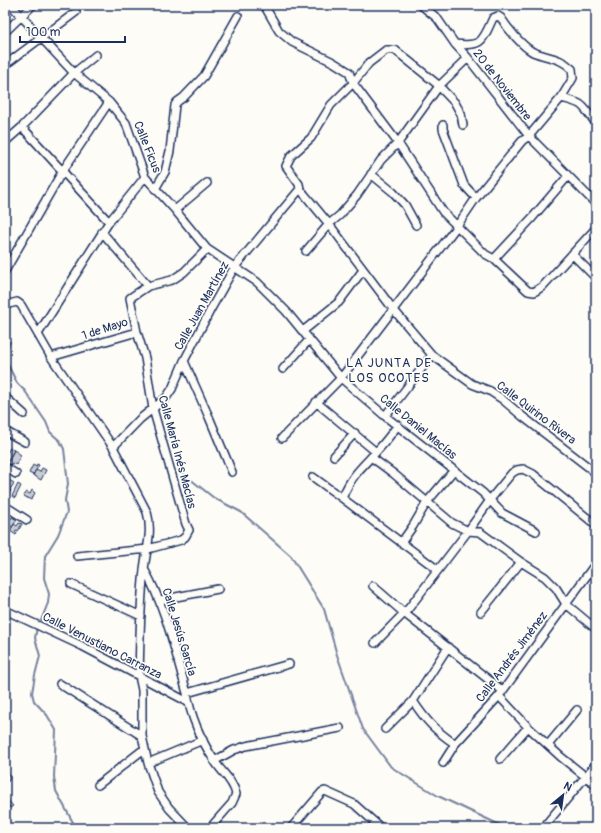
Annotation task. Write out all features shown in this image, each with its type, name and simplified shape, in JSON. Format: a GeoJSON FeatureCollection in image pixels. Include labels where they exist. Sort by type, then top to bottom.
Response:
{"type":"FeatureCollection","features":[{"type":"Feature","properties":{"kind":"street","name":"Calle Ficus"},"geometry":{"type":"LineString","coordinates":[[12,5],[74,73],[109,102],[126,123],[146,177],[155,189],[175,210],[207,249],[234,268]]}},
{"type":"Feature","properties":{"kind":"street"},"geometry":{"type":"LineString","coordinates":[[5,32],[33,5]]}},
{"type":"Feature","properties":{"kind":"street"},"geometry":{"type":"LineString","coordinates":[[264,5],[279,30],[292,42],[333,62],[349,72],[352,84],[398,143],[443,212],[485,254],[494,259],[528,291],[534,292],[544,286],[596,228]]}},
{"type":"Feature","properties":{"kind":"street","name":"20 de Noviembre"},"geometry":{"type":"LineString","coordinates":[[421,5],[437,18],[455,44],[468,58],[529,136],[596,204]]}},
{"type":"Feature","properties":{"kind":"street"},"geometry":{"type":"LineString","coordinates":[[5,65],[76,12]]}},
{"type":"Feature","properties":{"kind":"street"},"geometry":{"type":"LineString","coordinates":[[155,189],[165,172],[170,151],[174,105],[204,76],[238,16]]}},
{"type":"Feature","properties":{"kind":"street"},"geometry":{"type":"LineString","coordinates":[[282,438],[341,378],[457,226],[476,198],[522,141],[529,136],[561,98],[573,78],[572,69],[566,63],[532,51],[517,38],[498,16],[493,18],[485,36],[478,43],[467,46],[455,44]]}},
{"type":"Feature","properties":{"kind":"street"},"geometry":{"type":"LineString","coordinates":[[300,189],[300,184],[286,166],[291,156],[311,138],[331,105],[352,84],[369,63],[386,50],[395,50],[439,86],[456,103],[461,114],[463,125]]}},
{"type":"Feature","properties":{"kind":"street"},"geometry":{"type":"LineString","coordinates":[[5,142],[22,127],[74,73],[96,55]]}},
{"type":"Feature","properties":{"kind":"street"},"geometry":{"type":"LineString","coordinates":[[306,252],[329,224],[340,215],[358,195],[381,160],[398,143],[439,86],[468,58]]}},
{"type":"Feature","properties":{"kind":"street"},"geometry":{"type":"LineString","coordinates":[[561,98],[575,101],[584,106],[596,123]]}},
{"type":"Feature","properties":{"kind":"street"},"geometry":{"type":"LineString","coordinates":[[5,270],[62,172],[109,102]]}},
{"type":"Feature","properties":{"kind":"street"},"geometry":{"type":"LineString","coordinates":[[443,125],[443,130],[464,185],[476,198]]}},
{"type":"Feature","properties":{"kind":"street"},"geometry":{"type":"LineString","coordinates":[[22,127],[109,222]]}},
{"type":"Feature","properties":{"kind":"street"},"geometry":{"type":"LineString","coordinates":[[371,174],[393,192],[405,205],[416,225]]}},
{"type":"Feature","properties":{"kind":"street"},"geometry":{"type":"LineString","coordinates":[[494,259],[534,217],[568,176]]}},
{"type":"Feature","properties":{"kind":"street"},"geometry":{"type":"LineString","coordinates":[[38,334],[102,232],[146,177]]}},
{"type":"Feature","properties":{"kind":"street"},"geometry":{"type":"LineString","coordinates":[[175,210],[207,183]]}},
{"type":"Feature","properties":{"kind":"street","name":"Calle Quirino Rivera"},"geometry":{"type":"LineString","coordinates":[[300,189],[329,224],[393,309],[432,355],[472,384],[490,391],[502,399],[596,473]]}},
{"type":"Feature","properties":{"kind":"street","name":"Calle Juan Martínez"},"geometry":{"type":"LineString","coordinates":[[113,447],[140,419],[166,398],[172,389],[184,361],[212,307],[234,268],[300,189]]}},
{"type":"Feature","properties":{"kind":"street"},"geometry":{"type":"LineString","coordinates":[[102,232],[148,286]]}},
{"type":"Feature","properties":{"kind":"street","name":"1 de Mayo"},"geometry":{"type":"LineString","coordinates":[[51,357],[137,332],[130,298],[148,286],[172,280],[184,272],[207,249]]}},
{"type":"Feature","properties":{"kind":"street"},"geometry":{"type":"LineString","coordinates":[[572,254],[596,278]]}},
{"type":"Feature","properties":{"kind":"street","name":"Calle Daniel Macías"},"geometry":{"type":"LineString","coordinates":[[234,268],[258,282],[286,311],[341,378],[385,416],[491,498],[502,513],[536,531]]}},
{"type":"Feature","properties":{"kind":"street"},"geometry":{"type":"LineString","coordinates":[[303,331],[339,302],[363,270]]}},
{"type":"Feature","properties":{"kind":"street"},"geometry":{"type":"LineString","coordinates":[[5,305],[12,302],[21,304],[51,357],[113,447],[147,512],[150,534],[144,569],[139,676],[142,690],[142,736],[144,750],[158,792],[169,808],[188,828]]}},
{"type":"Feature","properties":{"kind":"street","name":"Calle María Inés Macías"},"geometry":{"type":"LineString","coordinates":[[137,332],[145,358],[153,409],[189,530],[185,537],[181,540],[148,549]]}},
{"type":"Feature","properties":{"kind":"street"},"geometry":{"type":"LineString","coordinates":[[283,369],[310,340]]}},
{"type":"Feature","properties":{"kind":"street"},"geometry":{"type":"LineString","coordinates":[[385,416],[432,355]]}},
{"type":"Feature","properties":{"kind":"street"},"geometry":{"type":"LineString","coordinates":[[184,361],[232,472]]}},
{"type":"Feature","properties":{"kind":"street"},"geometry":{"type":"LineString","coordinates":[[5,397],[24,414]]}},
{"type":"Feature","properties":{"kind":"street"},"geometry":{"type":"LineString","coordinates":[[316,402],[355,433],[373,454],[452,523],[468,531],[480,532],[521,562],[545,577],[556,588],[566,604],[596,629]]}},
{"type":"Feature","properties":{"kind":"street"},"geometry":{"type":"LineString","coordinates":[[342,498],[354,475],[398,425]]}},
{"type":"Feature","properties":{"kind":"street"},"geometry":{"type":"LineString","coordinates":[[5,431],[25,442]]}},
{"type":"Feature","properties":{"kind":"street"},"geometry":{"type":"LineString","coordinates":[[334,456],[355,433]]}},
{"type":"Feature","properties":{"kind":"street"},"geometry":{"type":"LineString","coordinates":[[5,467],[16,474]]}},
{"type":"Feature","properties":{"kind":"street"},"geometry":{"type":"LineString","coordinates":[[375,643],[404,612],[468,531],[491,498],[512,473],[517,470],[523,469],[533,474],[596,525]]}},
{"type":"Feature","properties":{"kind":"street"},"geometry":{"type":"LineString","coordinates":[[401,543],[427,502],[454,470]]}},
{"type":"Feature","properties":{"kind":"street"},"geometry":{"type":"LineString","coordinates":[[313,477],[438,570]]}},
{"type":"Feature","properties":{"kind":"street"},"geometry":{"type":"LineString","coordinates":[[5,506],[27,520]]}},
{"type":"Feature","properties":{"kind":"street"},"geometry":{"type":"LineString","coordinates":[[76,556],[148,549]]}},
{"type":"Feature","properties":{"kind":"street"},"geometry":{"type":"LineString","coordinates":[[482,612],[521,562]]}},
{"type":"Feature","properties":{"kind":"street","name":"Calle Andrés Jiménez"},"geometry":{"type":"LineString","coordinates":[[443,763],[455,744],[501,694],[596,563]]}},
{"type":"Feature","properties":{"kind":"street","name":"Calle Jesús García"},"geometry":{"type":"LineString","coordinates":[[144,569],[160,600],[187,693],[188,702],[203,740],[214,761],[234,786],[236,794],[232,803],[210,828]]}},
{"type":"Feature","properties":{"kind":"street"},"geometry":{"type":"LineString","coordinates":[[71,584],[141,616]]}},
{"type":"Feature","properties":{"kind":"street"},"geometry":{"type":"LineString","coordinates":[[374,586],[448,647],[501,694],[528,727],[561,757],[596,785]]}},
{"type":"Feature","properties":{"kind":"street"},"geometry":{"type":"LineString","coordinates":[[160,600],[218,589]]}},
{"type":"Feature","properties":{"kind":"street","name":"Calle Venustiano Carranza"},"geometry":{"type":"LineString","coordinates":[[6,611],[82,646],[188,702]]}},
{"type":"Feature","properties":{"kind":"street"},"geometry":{"type":"LineString","coordinates":[[385,729],[413,701],[448,647]]}},
{"type":"Feature","properties":{"kind":"street"},"geometry":{"type":"LineString","coordinates":[[187,693],[289,664]]}},
{"type":"Feature","properties":{"kind":"street"},"geometry":{"type":"LineString","coordinates":[[60,684],[142,736]]}},
{"type":"Feature","properties":{"kind":"street"},"geometry":{"type":"LineString","coordinates":[[413,701],[425,720],[438,732],[455,744]]}},
{"type":"Feature","properties":{"kind":"street"},"geometry":{"type":"LineString","coordinates":[[548,744],[578,710]]}},
{"type":"Feature","properties":{"kind":"street"},"geometry":{"type":"LineString","coordinates":[[500,759],[528,727]]}},
{"type":"Feature","properties":{"kind":"street"},"geometry":{"type":"LineString","coordinates":[[214,761],[234,750],[246,746],[340,728]]}},
{"type":"Feature","properties":{"kind":"street"},"geometry":{"type":"LineString","coordinates":[[148,763],[203,740]]}},
{"type":"Feature","properties":{"kind":"street"},"geometry":{"type":"LineString","coordinates":[[98,784],[144,750]]}},
{"type":"Feature","properties":{"kind":"street"},"geometry":{"type":"LineString","coordinates":[[547,823],[596,764]]}},
{"type":"Feature","properties":{"kind":"street"},"geometry":{"type":"LineString","coordinates":[[290,828],[322,792],[325,791],[354,804],[381,828]]}},
{"type":"Feature","properties":{"kind":"building"},"geometry":{"type":"Polygon","coordinates":[[[10,448],[14,450],[8,462],[5,461],[5,456],[10,448]]]}},
{"type":"Feature","properties":{"kind":"building"},"geometry":{"type":"Polygon","coordinates":[[[14,450],[21,455],[16,465],[12,463],[11,465],[7,463],[14,450]]]}},
{"type":"Feature","properties":{"kind":"building"},"geometry":{"type":"Polygon","coordinates":[[[37,464],[39,465],[33,475],[29,473],[33,465],[36,467],[37,464]]]}},
{"type":"Feature","properties":{"kind":"building"},"geometry":{"type":"Polygon","coordinates":[[[42,468],[46,470],[41,480],[33,475],[36,470],[40,472],[42,468]]]}},
{"type":"Feature","properties":{"kind":"building"},"geometry":{"type":"Polygon","coordinates":[[[9,480],[14,483],[9,489],[11,490],[7,498],[5,496],[5,487],[9,480]]]}},
{"type":"Feature","properties":{"kind":"building"},"geometry":{"type":"Polygon","coordinates":[[[18,484],[21,486],[15,498],[12,496],[18,484]]]}},
{"type":"Feature","properties":{"kind":"building"},"geometry":{"type":"Polygon","coordinates":[[[32,490],[35,493],[31,500],[24,496],[26,492],[30,494],[32,490]]]}},
{"type":"Feature","properties":{"kind":"building"},"geometry":{"type":"Polygon","coordinates":[[[12,517],[17,520],[12,527],[7,524],[12,517]]]}},
{"type":"Feature","properties":{"kind":"building"},"geometry":{"type":"Polygon","coordinates":[[[19,523],[22,524],[18,531],[16,530],[16,535],[10,531],[14,524],[17,526],[19,523]]]}},
{"type":"Feature","properties":{"kind":"building"},"geometry":{"type":"Polygon","coordinates":[[[5,797],[13,806],[10,808],[8,805],[6,808],[5,807],[5,797]]]}},
{"type":"Feature","properties":{"kind":"waterway"},"geometry":{"type":"LineString","coordinates":[[5,354],[10,342]]}},
{"type":"Feature","properties":{"kind":"waterway"},"geometry":{"type":"LineString","coordinates":[[5,359],[17,383],[25,391],[46,422],[50,432],[60,441],[64,449],[68,484],[65,500],[67,512],[58,535],[45,556],[44,578],[49,594],[48,603],[40,623]]}},
{"type":"Feature","properties":{"kind":"waterway"},"geometry":{"type":"LineString","coordinates":[[180,471],[214,498],[241,512],[291,556],[324,609],[337,655],[363,729],[391,767],[438,796],[500,825],[502,828]]}},
{"type":"Feature","properties":{"kind":"waterway"},"geometry":{"type":"LineString","coordinates":[[37,627],[35,638],[40,656],[32,693],[34,701],[47,715],[56,730],[54,777],[56,791],[76,828]]}},
{"type":"Feature","properties":{"kind":"district","name":"LA JUNTA DE LOS OCOTES"},"geometry":{"type":"Point","coordinates":[389,370]}}]}
